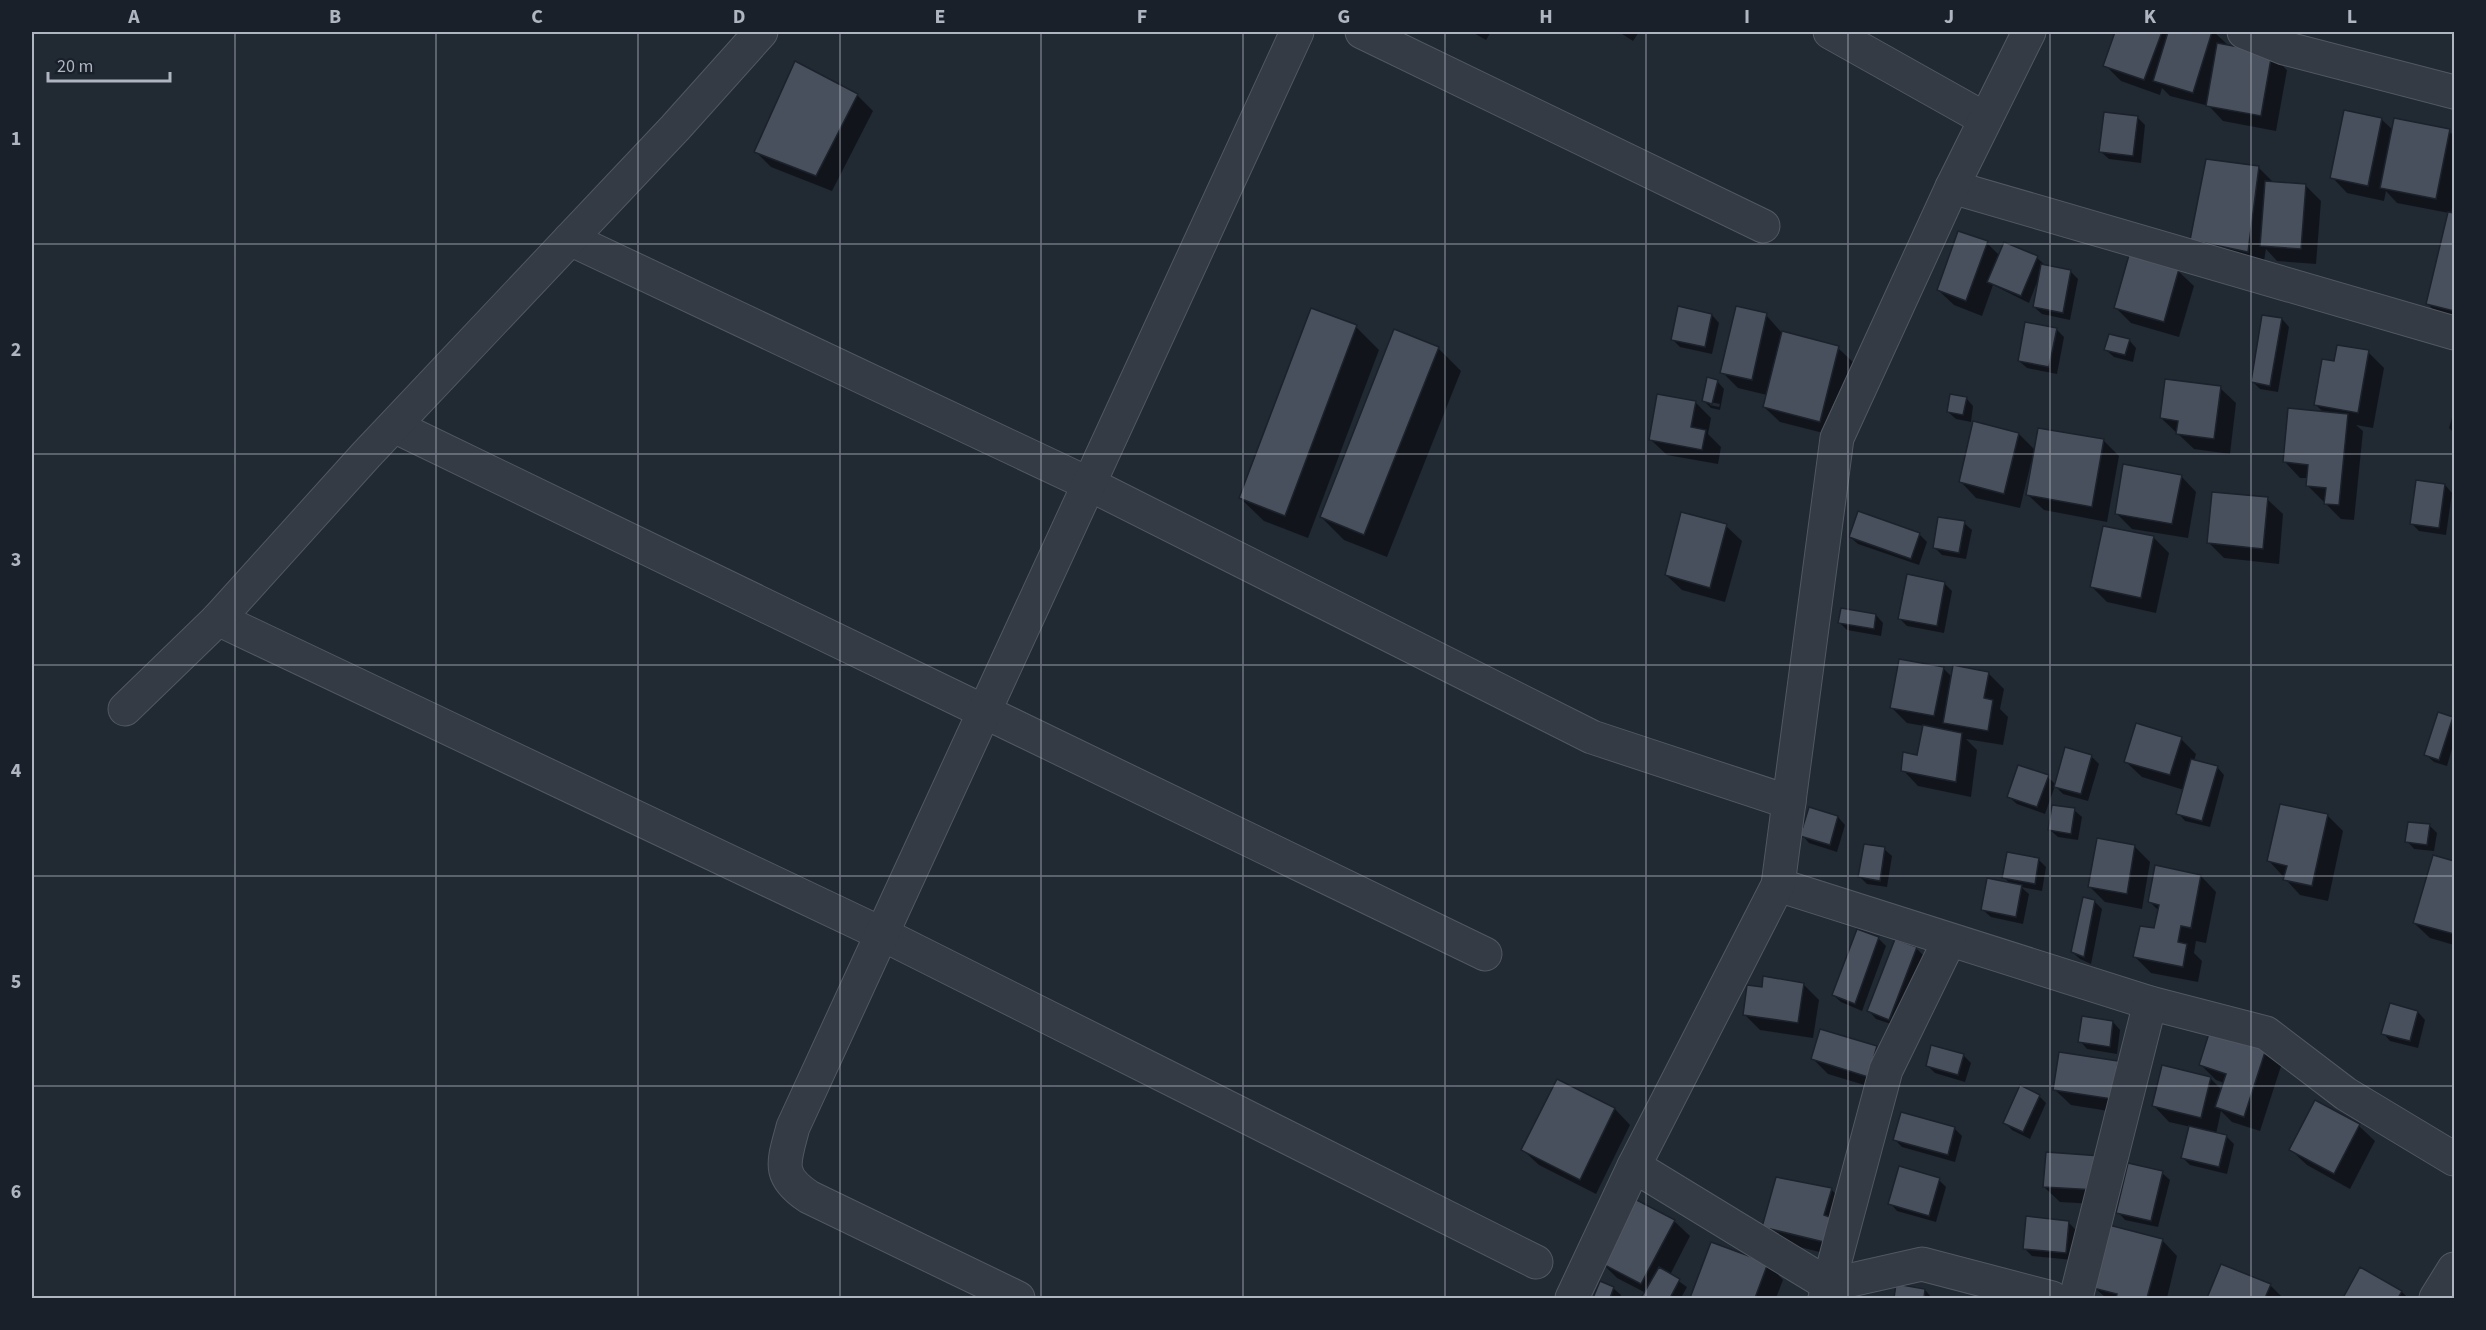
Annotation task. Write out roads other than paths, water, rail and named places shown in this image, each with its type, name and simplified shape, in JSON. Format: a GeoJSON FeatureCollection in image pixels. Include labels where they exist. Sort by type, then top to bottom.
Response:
{"type":"FeatureCollection","features":[{"type":"Feature","properties":{"kind":"street"},"geometry":{"type":"LineString","coordinates":[[125,709],[218,620],[394,426],[761,32]]}},
{"type":"Feature","properties":{"kind":"street"},"geometry":{"type":"LineString","coordinates":[[1018,1299],[809,1197],[791,1185],[784,1172],[784,1159],[793,1127],[1297,32]]}},
{"type":"Feature","properties":{"kind":"street"},"geometry":{"type":"LineString","coordinates":[[1362,32],[1763,226]]}},
{"type":"Feature","properties":{"kind":"street"},"geometry":{"type":"LineString","coordinates":[[1830,32],[1985,119]]}},
{"type":"Feature","properties":{"kind":"street"},"geometry":{"type":"LineString","coordinates":[[1572,1299],[1634,1166],[1778,885],[1837,438],[1952,187],[2029,32]]}},
{"type":"Feature","properties":{"kind":"street"},"geometry":{"type":"LineString","coordinates":[[2244,32],[2284,48],[2454,92]]}},
{"type":"Feature","properties":{"kind":"street"},"geometry":{"type":"LineString","coordinates":[[1952,187],[2454,333]]}},
{"type":"Feature","properties":{"kind":"street"},"geometry":{"type":"LineString","coordinates":[[570,239],[1089,484],[1592,737],[1788,802]]}},
{"type":"Feature","properties":{"kind":"street"},"geometry":{"type":"LineString","coordinates":[[394,426],[985,710],[1485,954]]}},
{"type":"Feature","properties":{"kind":"street"},"geometry":{"type":"LineString","coordinates":[[218,620],[882,934],[1536,1262]]}},
{"type":"Feature","properties":{"kind":"street"},"geometry":{"type":"LineString","coordinates":[[1778,885],[2150,1003],[2266,1033],[2346,1094],[2454,1159]]}},
{"type":"Feature","properties":{"kind":"street"},"geometry":{"type":"LineString","coordinates":[[1827,1292],[1886,1070],[1949,941]]}},
{"type":"Feature","properties":{"kind":"street"},"geometry":{"type":"LineString","coordinates":[[2076,1299],[2150,1003]]}},
{"type":"Feature","properties":{"kind":"street"},"geometry":{"type":"LineString","coordinates":[[1634,1166],[1827,1292],[1922,1264],[2052,1299]]}},
{"type":"Feature","properties":{"kind":"street"},"geometry":{"type":"LineString","coordinates":[[2436,1299],[2454,1269]]}}]}
